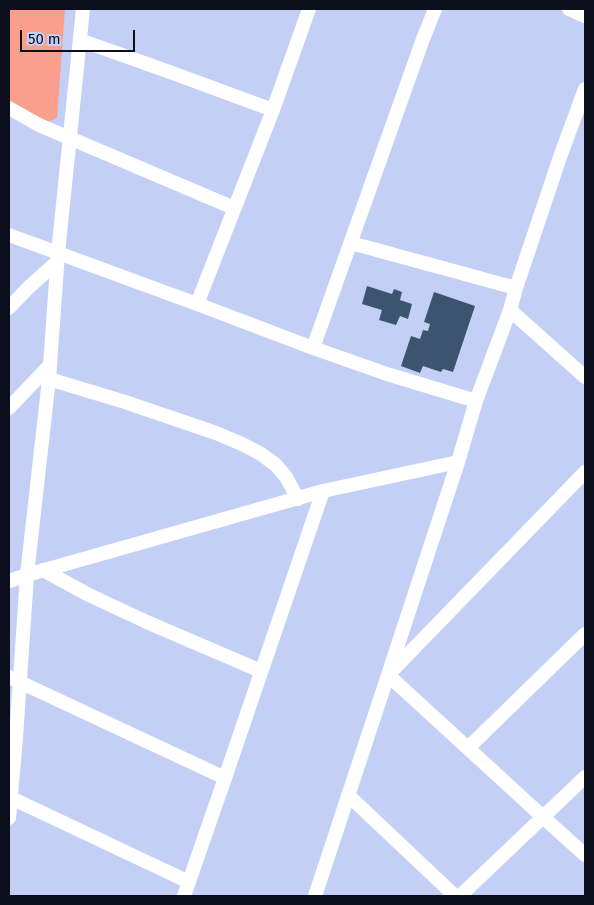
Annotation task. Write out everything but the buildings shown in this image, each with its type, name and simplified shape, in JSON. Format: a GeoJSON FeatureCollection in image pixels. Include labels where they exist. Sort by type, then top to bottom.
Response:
{"type":"FeatureCollection","features":[{"type":"Feature","properties":{"kind":"street"},"geometry":{"type":"LineString","coordinates":[[9,818],[14,680],[49,372],[57,258],[83,9]]}},
{"type":"Feature","properties":{"kind":"street"},"geometry":{"type":"LineString","coordinates":[[312,348],[435,9]]}},
{"type":"Feature","properties":{"kind":"street"},"geometry":{"type":"LineString","coordinates":[[569,9],[585,16]]}},
{"type":"Feature","properties":{"kind":"street"},"geometry":{"type":"LineString","coordinates":[[197,304],[273,110],[304,10]]}},
{"type":"Feature","properties":{"kind":"street"},"geometry":{"type":"LineString","coordinates":[[80,40],[273,110]]}},
{"type":"Feature","properties":{"kind":"street"},"geometry":{"type":"LineString","coordinates":[[315,896],[458,462],[476,401],[510,310],[560,157],[585,90]]}},
{"type":"Feature","properties":{"kind":"street"},"geometry":{"type":"LineString","coordinates":[[9,108],[39,125],[234,208]]}},
{"type":"Feature","properties":{"kind":"street"},"geometry":{"type":"LineString","coordinates":[[9,235],[57,258],[197,304],[312,348],[387,374],[476,401]]}},
{"type":"Feature","properties":{"kind":"street"},"geometry":{"type":"LineString","coordinates":[[351,242],[516,288]]}},
{"type":"Feature","properties":{"kind":"street"},"geometry":{"type":"LineString","coordinates":[[9,308],[57,258]]}},
{"type":"Feature","properties":{"kind":"street"},"geometry":{"type":"LineString","coordinates":[[510,310],[585,377]]}},
{"type":"Feature","properties":{"kind":"street"},"geometry":{"type":"LineString","coordinates":[[9,408],[49,372]]}},
{"type":"Feature","properties":{"kind":"street"},"geometry":{"type":"LineString","coordinates":[[49,372],[125,402],[216,433],[262,454],[276,465],[286,477],[298,499]]}},
{"type":"Feature","properties":{"kind":"street"},"geometry":{"type":"LineString","coordinates":[[9,581],[323,491],[458,462]]}},
{"type":"Feature","properties":{"kind":"street"},"geometry":{"type":"LineString","coordinates":[[388,675],[585,472]]}},
{"type":"Feature","properties":{"kind":"street"},"geometry":{"type":"LineString","coordinates":[[184,896],[323,491]]}},
{"type":"Feature","properties":{"kind":"street"},"geometry":{"type":"LineString","coordinates":[[43,570],[89,595],[149,623],[261,671]]}},
{"type":"Feature","properties":{"kind":"street"},"geometry":{"type":"LineString","coordinates":[[468,748],[585,634]]}},
{"type":"Feature","properties":{"kind":"street"},"geometry":{"type":"LineString","coordinates":[[388,675],[585,855]]}},
{"type":"Feature","properties":{"kind":"street"},"geometry":{"type":"LineString","coordinates":[[14,680],[225,778]]}},
{"type":"Feature","properties":{"kind":"street"},"geometry":{"type":"LineString","coordinates":[[460,896],[585,777]]}},
{"type":"Feature","properties":{"kind":"street"},"geometry":{"type":"LineString","coordinates":[[348,795],[456,896]]}},
{"type":"Feature","properties":{"kind":"street"},"geometry":{"type":"LineString","coordinates":[[10,798],[189,882]]}},
{"type":"Feature","properties":{"kind":"shaded area"},"geometry":{"type":"Polygon","coordinates":[[[9,9],[65,9],[57,118],[43,124],[9,104],[9,9]]]}}]}
